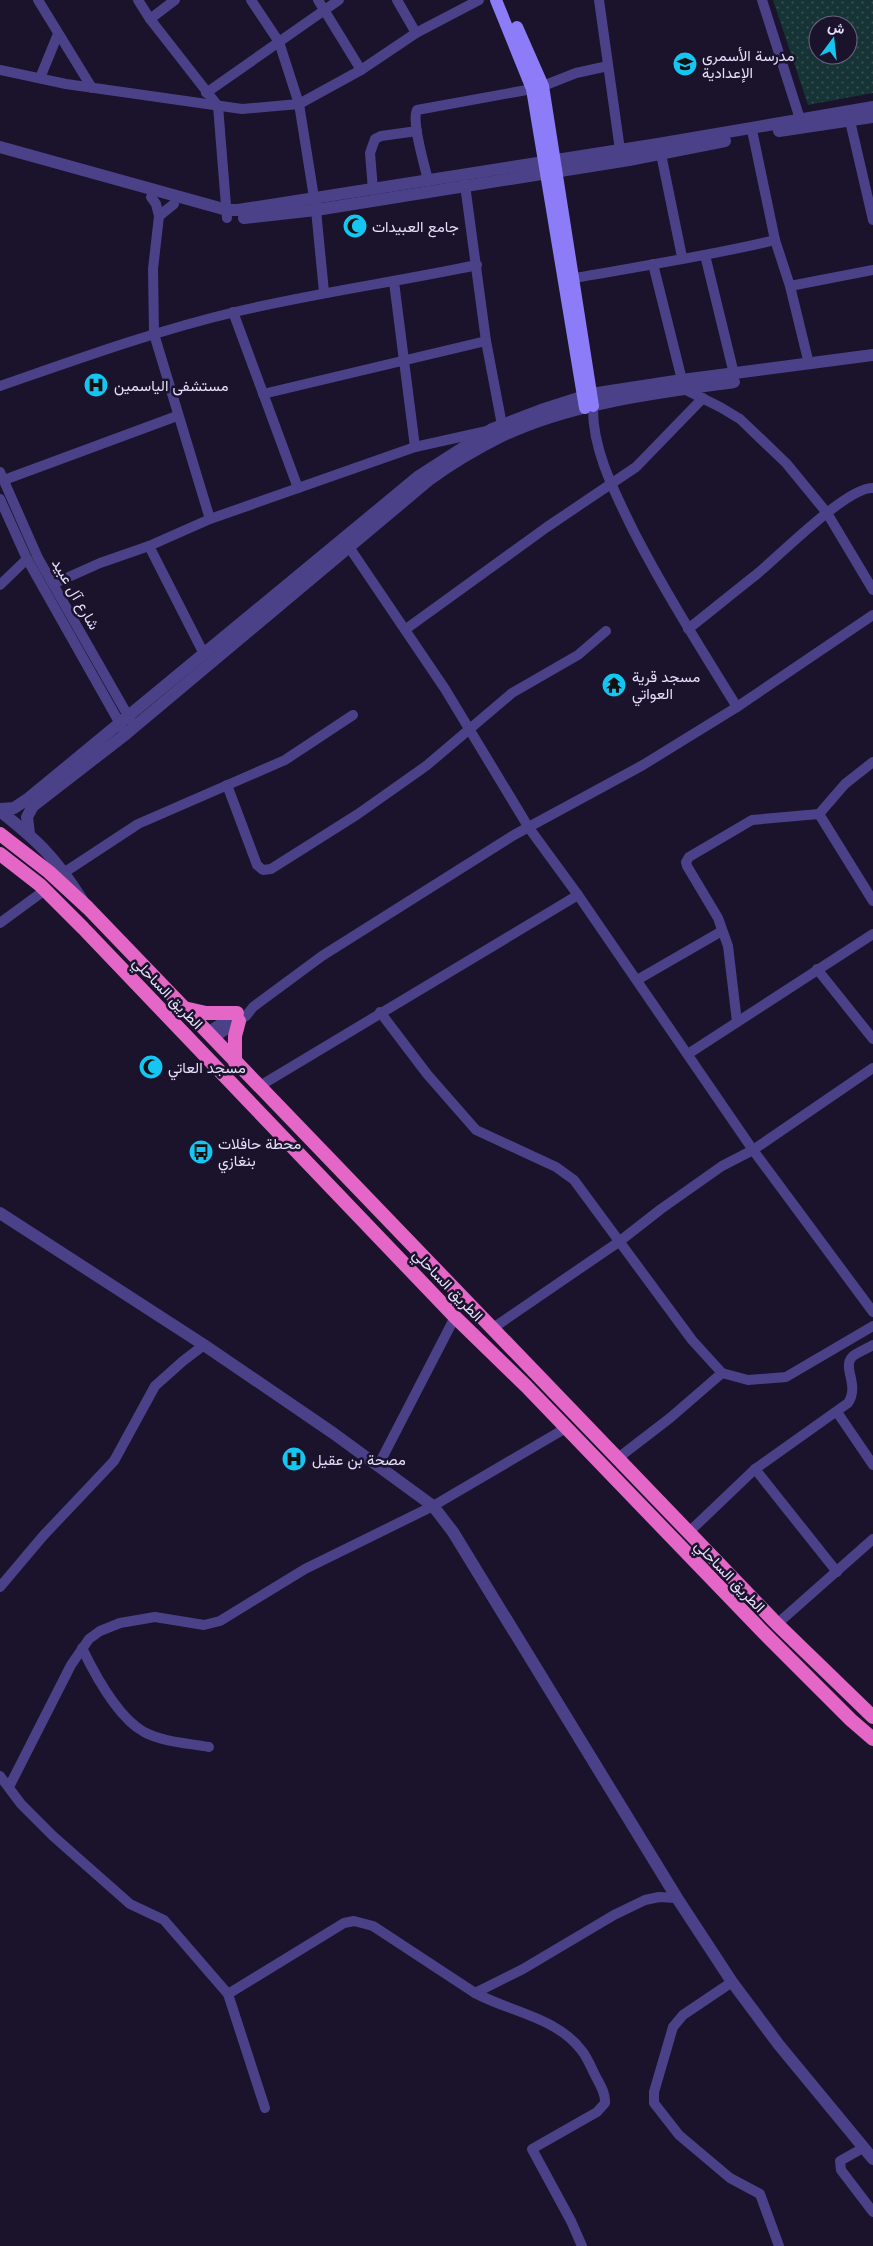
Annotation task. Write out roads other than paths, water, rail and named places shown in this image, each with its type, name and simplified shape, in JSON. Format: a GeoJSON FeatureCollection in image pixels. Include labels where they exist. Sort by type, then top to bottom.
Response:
{"type":"FeatureCollection","features":[{"type":"Feature","properties":{"kind":"highway","name":"الطريق الساحلي"},"geometry":{"type":"LineString","coordinates":[[0,834],[49,872],[88,908],[258,1087],[777,1624],[873,1717]]}},
{"type":"Feature","properties":{"kind":"highway","name":"الطريق الساحلي"},"geometry":{"type":"LineString","coordinates":[[0,854],[45,890],[455,1317],[566,1428],[761,1630],[851,1720],[873,1739]]}},
{"type":"Feature","properties":{"kind":"highway"},"geometry":{"type":"LineString","coordinates":[[184,1008],[238,1017],[235,1036],[235,1062]]}},
{"type":"Feature","properties":{"kind":"main road"},"geometry":{"type":"LineString","coordinates":[[496,0],[538,87]]}},
{"type":"Feature","properties":{"kind":"main road"},"geometry":{"type":"LineString","coordinates":[[505,0],[538,87],[588,401]]}},
{"type":"Feature","properties":{"kind":"main road"},"geometry":{"type":"LineString","coordinates":[[551,167],[574,278],[588,401]]}},
{"type":"Feature","properties":{"kind":"street"},"geometry":{"type":"LineString","coordinates":[[38,0],[92,88]]}},
{"type":"Feature","properties":{"kind":"street"},"geometry":{"type":"LineString","coordinates":[[138,0],[150,19],[218,106],[227,214]]}},
{"type":"Feature","properties":{"kind":"street"},"geometry":{"type":"LineString","coordinates":[[150,19],[175,0]]}},
{"type":"Feature","properties":{"kind":"street"},"geometry":{"type":"LineString","coordinates":[[251,0],[279,42],[299,104],[315,205],[324,292]]}},
{"type":"Feature","properties":{"kind":"street"},"geometry":{"type":"LineString","coordinates":[[318,0],[361,70]]}},
{"type":"Feature","properties":{"kind":"street"},"geometry":{"type":"LineString","coordinates":[[206,93],[339,0]]}},
{"type":"Feature","properties":{"kind":"street"},"geometry":{"type":"LineString","coordinates":[[397,0],[416,33]]}},
{"type":"Feature","properties":{"kind":"street"},"geometry":{"type":"LineString","coordinates":[[0,70],[92,88],[242,109],[299,104],[361,70],[416,33],[479,0]]}},
{"type":"Feature","properties":{"kind":"street"},"geometry":{"type":"LineString","coordinates":[[599,0],[620,150]]}},
{"type":"Feature","properties":{"kind":"street"},"geometry":{"type":"LineString","coordinates":[[762,0],[800,119]]}},
{"type":"Feature","properties":{"kind":"street"},"geometry":{"type":"LineString","coordinates":[[40,78],[58,34]]}},
{"type":"Feature","properties":{"kind":"street"},"geometry":{"type":"LineString","coordinates":[[428,181],[415,114],[417,110],[538,87],[576,73],[608,66]]}},
{"type":"Feature","properties":{"kind":"street"},"geometry":{"type":"LineString","coordinates":[[0,155],[174,204],[227,214],[238,210],[315,205],[465,185],[620,150],[873,107]]}},
{"type":"Feature","properties":{"kind":"street"},"geometry":{"type":"LineString","coordinates":[[315,205],[372,190],[428,181],[660,154],[753,135],[873,117]]}},
{"type":"Feature","properties":{"kind":"street"},"geometry":{"type":"LineString","coordinates":[[850,121],[873,220]]}},
{"type":"Feature","properties":{"kind":"street"},"geometry":{"type":"LineString","coordinates":[[372,190],[370,152],[375,139],[381,136],[418,131]]}},
{"type":"Feature","properties":{"kind":"street"},"geometry":{"type":"LineString","coordinates":[[753,135],[775,240],[790,286],[809,364]]}},
{"type":"Feature","properties":{"kind":"street"},"geometry":{"type":"LineString","coordinates":[[0,147],[227,214]]}},
{"type":"Feature","properties":{"kind":"street"},"geometry":{"type":"LineString","coordinates":[[660,154],[682,257]]}},
{"type":"Feature","properties":{"kind":"street"},"geometry":{"type":"LineString","coordinates":[[465,185],[497,427]]}},
{"type":"Feature","properties":{"kind":"street"},"geometry":{"type":"LineString","coordinates":[[151,197],[156,204],[158,216],[153,269],[154,334],[177,416],[210,519]]}},
{"type":"Feature","properties":{"kind":"street"},"geometry":{"type":"LineString","coordinates":[[158,216],[174,204]]}},
{"type":"Feature","properties":{"kind":"street"},"geometry":{"type":"LineString","coordinates":[[574,278],[682,257],[705,255],[775,240]]}},
{"type":"Feature","properties":{"kind":"street"},"geometry":{"type":"LineString","coordinates":[[705,255],[734,374]]}},
{"type":"Feature","properties":{"kind":"street"},"geometry":{"type":"LineString","coordinates":[[653,264],[683,385],[740,420],[760,436],[786,462],[828,512],[873,590]]}},
{"type":"Feature","properties":{"kind":"street"},"geometry":{"type":"LineString","coordinates":[[0,386],[84,356],[233,312],[324,292],[394,282],[477,265]]}},
{"type":"Feature","properties":{"kind":"street"},"geometry":{"type":"LineString","coordinates":[[790,286],[873,270]]}},
{"type":"Feature","properties":{"kind":"street"},"geometry":{"type":"LineString","coordinates":[[394,282],[415,447]]}},
{"type":"Feature","properties":{"kind":"street"},"geometry":{"type":"LineString","coordinates":[[233,312],[298,488]]}},
{"type":"Feature","properties":{"kind":"street"},"geometry":{"type":"LineString","coordinates":[[263,394],[486,341]]}},
{"type":"Feature","properties":{"kind":"street"},"geometry":{"type":"LineString","coordinates":[[53,584],[100,563],[149,546],[210,519],[415,447],[497,427],[588,401],[683,385],[734,374],[873,355]]}},
{"type":"Feature","properties":{"kind":"street"},"geometry":{"type":"LineString","coordinates":[[683,385],[873,363]]}},
{"type":"Feature","properties":{"kind":"street"},"geometry":{"type":"LineString","coordinates":[[406,629],[547,526],[611,486],[648,457],[703,398]]}},
{"type":"Feature","properties":{"kind":"street"},"geometry":{"type":"LineString","coordinates":[[588,401],[611,486],[651,565],[688,629],[737,707]]}},
{"type":"Feature","properties":{"kind":"street"},"geometry":{"type":"LineString","coordinates":[[0,810],[14,808],[126,725],[349,547],[429,480],[453,463],[505,435],[588,401]]}},
{"type":"Feature","properties":{"kind":"street"},"geometry":{"type":"LineString","coordinates":[[2,476],[177,416]]}},
{"type":"Feature","properties":{"kind":"street"},"geometry":{"type":"LineString","coordinates":[[29,834],[27,817],[33,806],[204,654],[419,476],[497,427]]}},
{"type":"Feature","properties":{"kind":"street","name":"شارع آل عبيد"},"geometry":{"type":"LineString","coordinates":[[2,476],[38,558],[126,725]]}},
{"type":"Feature","properties":{"kind":"street"},"geometry":{"type":"LineString","coordinates":[[688,629],[758,573],[828,512],[865,488],[873,488]]}},
{"type":"Feature","properties":{"kind":"street","name":"شارع آل عبيد"},"geometry":{"type":"LineString","coordinates":[[0,498],[27,559],[126,725]]}},
{"type":"Feature","properties":{"kind":"street"},"geometry":{"type":"LineString","coordinates":[[149,546],[204,654]]}},
{"type":"Feature","properties":{"kind":"street"},"geometry":{"type":"LineString","coordinates":[[349,547],[406,629],[529,828],[578,895],[753,1150],[873,1312]]}},
{"type":"Feature","properties":{"kind":"street"},"geometry":{"type":"LineString","coordinates":[[0,586],[27,559]]}},
{"type":"Feature","properties":{"kind":"street"},"geometry":{"type":"LineString","coordinates":[[210,1036],[322,956],[514,835],[643,765],[737,707],[873,615]]}},
{"type":"Feature","properties":{"kind":"street"},"geometry":{"type":"LineString","coordinates":[[227,785],[257,865],[259,868],[267,870],[358,814],[426,766],[512,693],[578,655],[606,631]]}},
{"type":"Feature","properties":{"kind":"street"},"geometry":{"type":"LineString","coordinates":[[65,872],[138,824],[285,760],[353,715]]}},
{"type":"Feature","properties":{"kind":"street"},"geometry":{"type":"LineString","coordinates":[[737,1022],[728,946],[702,890],[686,862],[690,857],[752,820],[819,814],[845,784],[873,762]]}},
{"type":"Feature","properties":{"kind":"street"},"geometry":{"type":"LineString","coordinates":[[0,810],[46,850],[65,872],[88,908]]}},
{"type":"Feature","properties":{"kind":"street"},"geometry":{"type":"LineString","coordinates":[[819,814],[873,902]]}},
{"type":"Feature","properties":{"kind":"street"},"geometry":{"type":"LineString","coordinates":[[0,923],[45,890]]}},
{"type":"Feature","properties":{"kind":"street"},"geometry":{"type":"LineString","coordinates":[[258,1087],[380,1012],[578,895]]}},
{"type":"Feature","properties":{"kind":"street"},"geometry":{"type":"LineString","coordinates":[[637,980],[722,931]]}},
{"type":"Feature","properties":{"kind":"street"},"geometry":{"type":"LineString","coordinates":[[688,1054],[873,934]]}},
{"type":"Feature","properties":{"kind":"street"},"geometry":{"type":"LineString","coordinates":[[817,969],[873,1039]]}},
{"type":"Feature","properties":{"kind":"street"},"geometry":{"type":"LineString","coordinates":[[380,1012],[427,1074],[476,1130],[556,1167],[574,1180],[692,1340],[722,1373],[748,1380],[786,1377],[873,1326]]}},
{"type":"Feature","properties":{"kind":"street"},"geometry":{"type":"LineString","coordinates":[[493,1328],[620,1241],[722,1166],[753,1150],[873,1068]]}},
{"type":"Feature","properties":{"kind":"street"},"geometry":{"type":"LineString","coordinates":[[0,1213],[204,1345],[433,1506],[454,1532],[677,1898],[732,1982],[779,2046],[873,2159]]}},
{"type":"Feature","properties":{"kind":"street"},"geometry":{"type":"LineString","coordinates":[[378,1466],[455,1317]]}},
{"type":"Feature","properties":{"kind":"street"},"geometry":{"type":"LineString","coordinates":[[0,1587],[42,1536],[114,1461],[155,1386],[182,1361],[204,1345]]}},
{"type":"Feature","properties":{"kind":"street"},"geometry":{"type":"LineString","coordinates":[[689,1532],[755,1468],[836,1412],[852,1396],[854,1389],[849,1365],[850,1360],[853,1356],[873,1345]]}},
{"type":"Feature","properties":{"kind":"street"},"geometry":{"type":"LineString","coordinates":[[618,1458],[670,1418],[722,1373]]}},
{"type":"Feature","properties":{"kind":"street"},"geometry":{"type":"LineString","coordinates":[[836,1412],[873,1465]]}},
{"type":"Feature","properties":{"kind":"street"},"geometry":{"type":"LineString","coordinates":[[9,1787],[71,1664],[82,1648],[100,1631],[120,1623],[155,1617],[204,1625],[220,1621],[305,1569],[433,1506],[566,1428]]}},
{"type":"Feature","properties":{"kind":"street"},"geometry":{"type":"LineString","coordinates":[[755,1468],[837,1572]]}},
{"type":"Feature","properties":{"kind":"street"},"geometry":{"type":"LineString","coordinates":[[777,1624],[873,1539]]}},
{"type":"Feature","properties":{"kind":"street"},"geometry":{"type":"LineString","coordinates":[[82,1648],[95,1675],[122,1712],[135,1726],[164,1739],[208,1747]]}},
{"type":"Feature","properties":{"kind":"street"},"geometry":{"type":"LineString","coordinates":[[0,1776],[21,1804],[53,1836],[130,1904],[164,1920],[228,1994],[265,2108]]}},
{"type":"Feature","properties":{"kind":"street"},"geometry":{"type":"LineString","coordinates":[[475,1993],[523,1969],[614,1915],[645,1900],[658,1897],[677,1898]]}},
{"type":"Feature","properties":{"kind":"street"},"geometry":{"type":"LineString","coordinates":[[228,1994],[344,1923],[354,1921],[373,1926],[493,2003],[538,2018],[573,2041],[583,2051],[606,2103],[597,2112],[532,2149],[571,2221],[582,2246]]}},
{"type":"Feature","properties":{"kind":"street"},"geometry":{"type":"LineString","coordinates":[[732,1982],[683,2015],[673,2027],[654,2092],[654,2103],[679,2135],[730,2178],[760,2194],[779,2246]]}},
{"type":"Feature","properties":{"kind":"street"},"geometry":{"type":"LineString","coordinates":[[863,2148],[840,2161],[839,2165],[873,2212]]}},
{"type":"Feature","properties":{"kind":"place","name":"مدرسة الأسمري الإعدادية"},"geometry":{"type":"Point","coordinates":[685,64]}},
{"type":"Feature","properties":{"kind":"place","name":"جامع العبيدات"},"geometry":{"type":"Point","coordinates":[355,226]}},
{"type":"Feature","properties":{"kind":"place","name":"مستشفى الياسمين"},"geometry":{"type":"Point","coordinates":[96,385]}},
{"type":"Feature","properties":{"kind":"place","name":"مسجد قرية العواتي"},"geometry":{"type":"Point","coordinates":[614,685]}},
{"type":"Feature","properties":{"kind":"place","name":"مسجد العاتي"},"geometry":{"type":"Point","coordinates":[151,1067]}},
{"type":"Feature","properties":{"kind":"place","name":"محطة حافلات بنغازي"},"geometry":{"type":"Point","coordinates":[201,1152]}},
{"type":"Feature","properties":{"kind":"place","name":"مصحة بن عقيل"},"geometry":{"type":"Point","coordinates":[294,1459]}}]}
